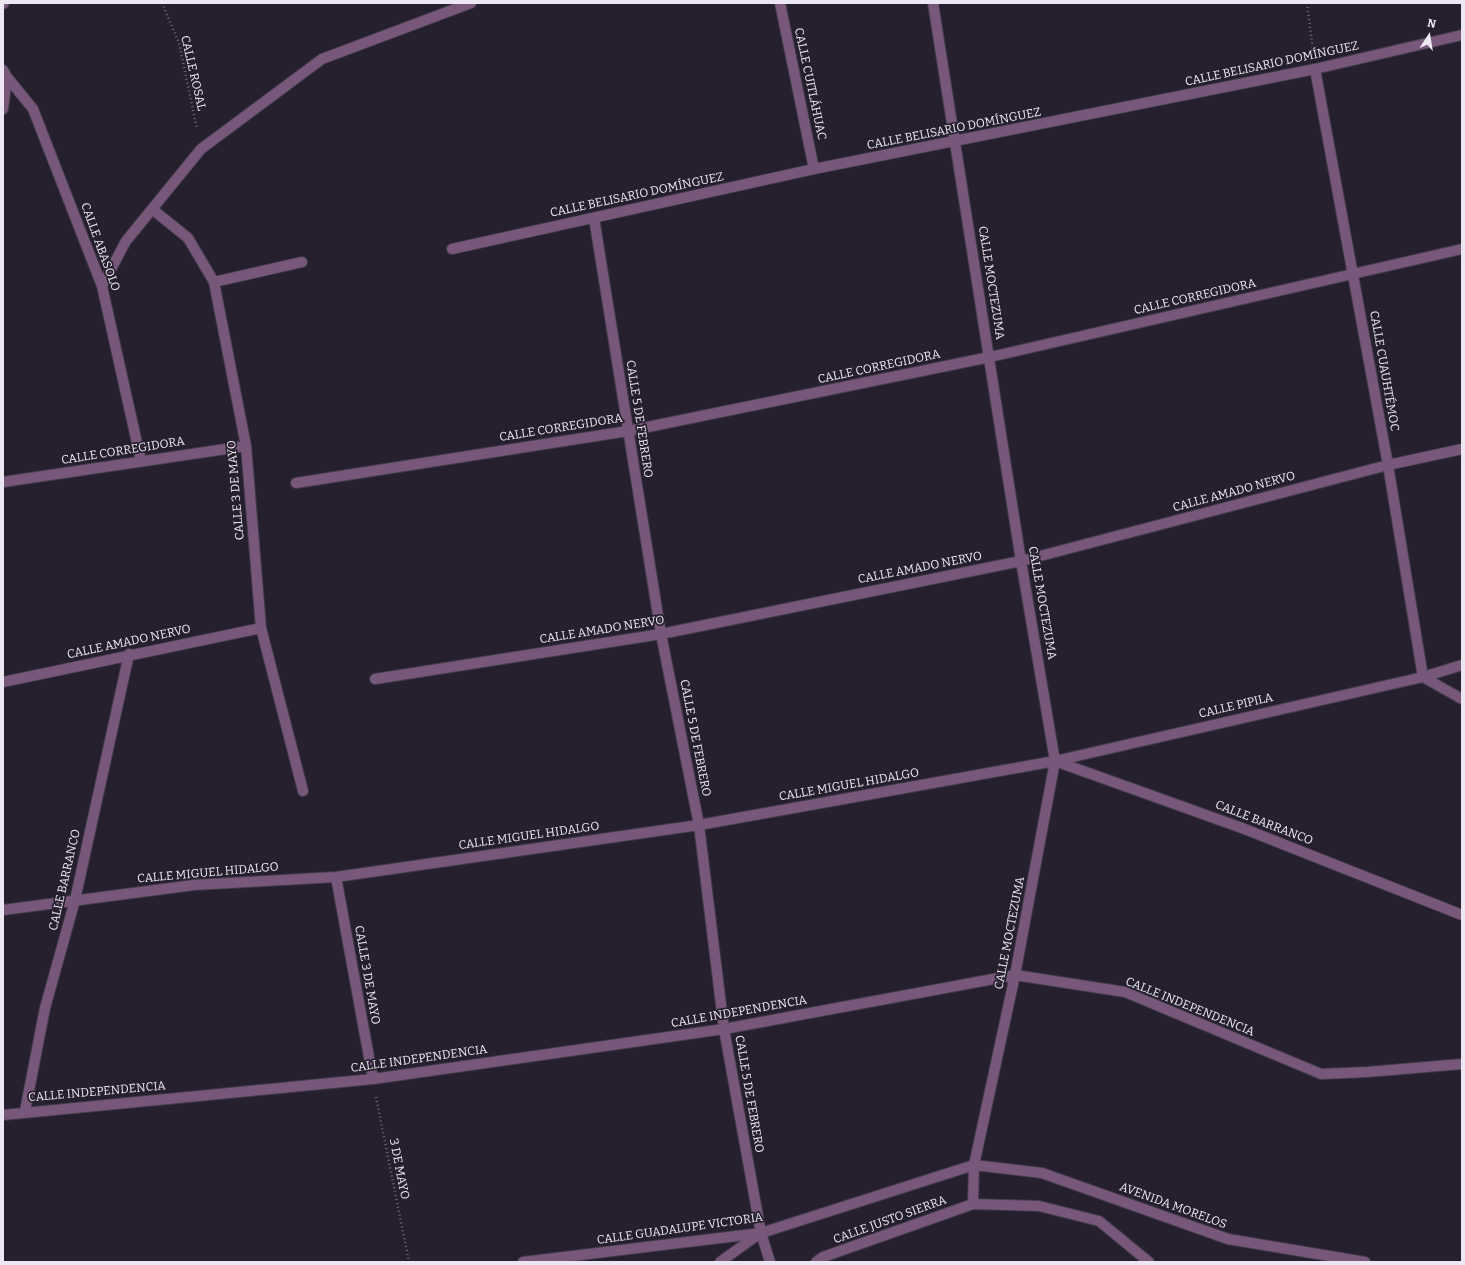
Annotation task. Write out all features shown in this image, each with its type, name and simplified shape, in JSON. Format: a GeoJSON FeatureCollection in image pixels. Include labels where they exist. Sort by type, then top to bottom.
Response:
{"type":"FeatureCollection","features":[{"type":"Feature","properties":{"kind":"street"},"geometry":{"type":"LineString","coordinates":[[102,286],[126,241],[201,149],[322,59],[470,3]]}},
{"type":"Feature","properties":{"kind":"street","name":"CALLE CUITLÁHUAC"},"geometry":{"type":"LineString","coordinates":[[780,3],[814,169]]}},
{"type":"Feature","properties":{"kind":"street","name":"CALLE MOCTEZUMA"},"geometry":{"type":"LineString","coordinates":[[933,3],[1021,561],[1055,761],[1015,975],[974,1164],[973,1204]]}},
{"type":"Feature","properties":{"kind":"street","name":"CALLE BELISARIO DOMÍNGUEZ"},"geometry":{"type":"LineString","coordinates":[[452,249],[814,169],[1315,69],[1462,35]]}},
{"type":"Feature","properties":{"kind":"street","name":"CALLE CUAUHTÉMOC"},"geometry":{"type":"LineString","coordinates":[[1315,69],[1388,465],[1423,677]]}},
{"type":"Feature","properties":{"kind":"street"},"geometry":{"type":"LineString","coordinates":[[3,109],[5,73]]}},
{"type":"Feature","properties":{"kind":"street","name":"CALLE ABASOLO"},"geometry":{"type":"LineString","coordinates":[[5,73],[33,109],[102,286],[142,461]]}},
{"type":"Feature","properties":{"kind":"street","name":"CALLE 3 DE MAYO"},"geometry":{"type":"LineString","coordinates":[[152,209],[188,238],[214,282],[246,446],[261,628],[303,791]]}},
{"type":"Feature","properties":{"kind":"street","name":"CALLE 5 DE FEBRERO"},"geometry":{"type":"LineString","coordinates":[[594,218],[661,634],[699,825],[724,1029],[761,1233],[770,1262]]}},
{"type":"Feature","properties":{"kind":"street","name":"CALLE CORREGIDORA"},"geometry":{"type":"LineString","coordinates":[[296,483],[628,431],[990,357],[1354,275],[1462,249]]}},
{"type":"Feature","properties":{"kind":"street"},"geometry":{"type":"LineString","coordinates":[[214,282],[302,262]]}},
{"type":"Feature","properties":{"kind":"street","name":"CALLE CORREGIDORA"},"geometry":{"type":"LineString","coordinates":[[3,482],[246,446]]}},
{"type":"Feature","properties":{"kind":"street","name":"CALLE AMADO NERVO"},"geometry":{"type":"LineString","coordinates":[[375,679],[661,634],[1021,561],[1388,465],[1462,449]]}},
{"type":"Feature","properties":{"kind":"street","name":"CALLE AMADO NERVO"},"geometry":{"type":"LineString","coordinates":[[3,682],[129,654],[261,628]]}},
{"type":"Feature","properties":{"kind":"street","name":"CALLE BARRANCO"},"geometry":{"type":"LineString","coordinates":[[25,1112],[45,1008],[74,900],[129,654]]}},
{"type":"Feature","properties":{"kind":"street","name":"CALLE PIPILA"},"geometry":{"type":"LineString","coordinates":[[1055,761],[1423,677],[1462,665]]}},
{"type":"Feature","properties":{"kind":"street"},"geometry":{"type":"LineString","coordinates":[[1423,677],[1462,699]]}},
{"type":"Feature","properties":{"kind":"street","name":"CALLE MIGUEL HIDALGO"},"geometry":{"type":"LineString","coordinates":[[3,910],[194,885],[336,877],[699,825],[1055,761]]}},
{"type":"Feature","properties":{"kind":"street","name":"CALLE BARRANCO"},"geometry":{"type":"LineString","coordinates":[[1055,761],[1242,828],[1462,915]]}},
{"type":"Feature","properties":{"kind":"street","name":"CALLE 3 DE MAYO"},"geometry":{"type":"LineString","coordinates":[[336,877],[373,1079]]}},
{"type":"Feature","properties":{"kind":"street","name":"CALLE INDEPENDENCIA"},"geometry":{"type":"LineString","coordinates":[[3,1115],[373,1079],[724,1029],[1015,975],[1125,992],[1321,1074],[1367,1072],[1462,1064]]}},
{"type":"Feature","properties":{"kind":"street","name":"CALLE GUADALUPE VICTORIA"},"geometry":{"type":"LineString","coordinates":[[523,1262],[761,1233],[974,1164]]}},
{"type":"Feature","properties":{"kind":"street","name":"AVENIDA MORELOS"},"geometry":{"type":"LineString","coordinates":[[974,1164],[1042,1173],[1228,1240],[1366,1262]]}},
{"type":"Feature","properties":{"kind":"street"},"geometry":{"type":"LineString","coordinates":[[973,1204],[1040,1206],[1099,1221],[1149,1262]]}},
{"type":"Feature","properties":{"kind":"street","name":"CALLE JUSTO SIERRA"},"geometry":{"type":"LineString","coordinates":[[816,1262],[824,1257],[973,1204]]}},
{"type":"Feature","properties":{"kind":"street"},"geometry":{"type":"LineString","coordinates":[[720,1262],[761,1233]]}},
{"type":"Feature","properties":{"kind":"path","name":"CALLE ROSAL"},"geometry":{"type":"LineString","coordinates":[[162,3],[179,43],[201,149]]}},
{"type":"Feature","properties":{"kind":"path"},"geometry":{"type":"LineString","coordinates":[[1307,3],[1315,69]]}},
{"type":"Feature","properties":{"kind":"path","name":"3 DE MAYO"},"geometry":{"type":"LineString","coordinates":[[373,1079],[409,1262]]}}]}
